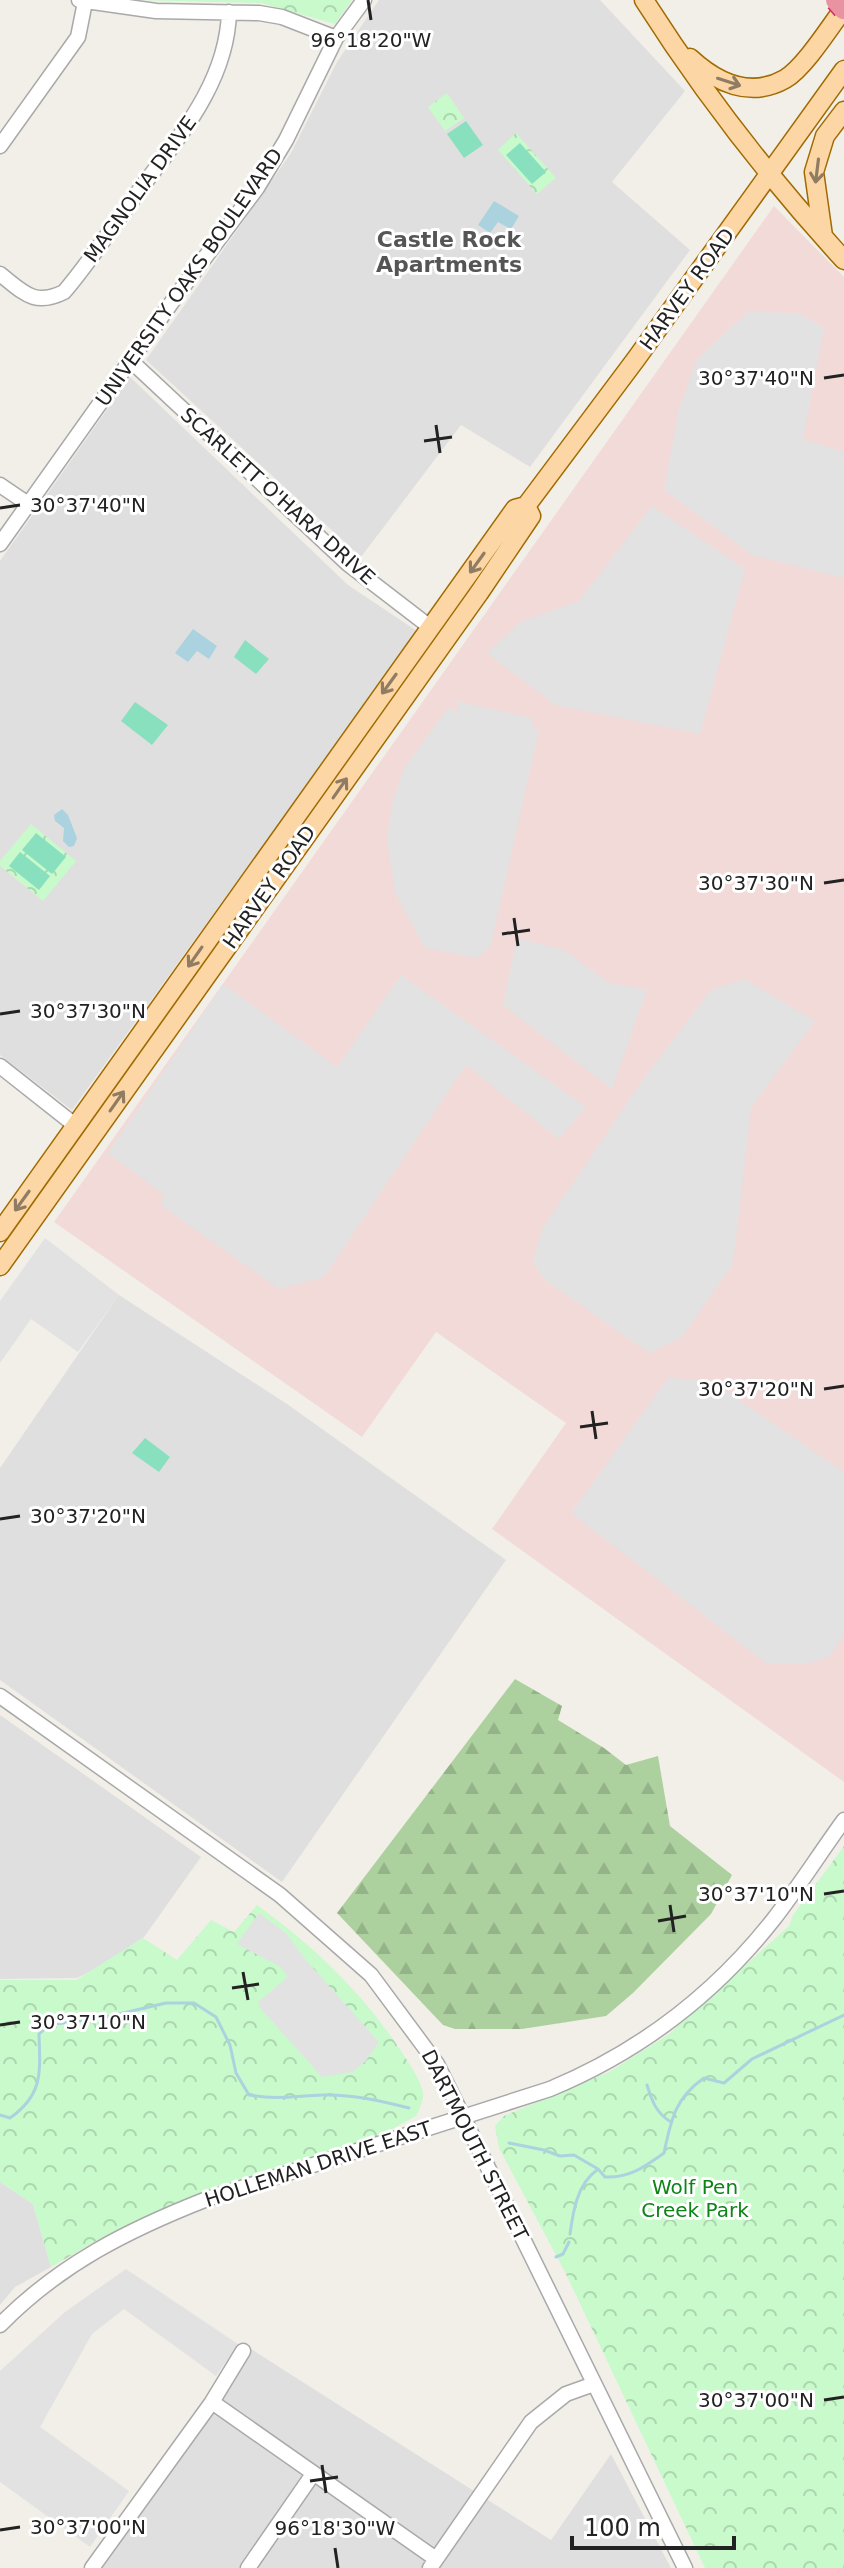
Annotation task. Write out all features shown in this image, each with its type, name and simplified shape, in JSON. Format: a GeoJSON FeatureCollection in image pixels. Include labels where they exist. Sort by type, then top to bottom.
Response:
{"type":"FeatureCollection","features":[{"type":"Feature","properties":{"kind":"highway"},"geometry":{"type":"LineString","coordinates":[[837,0],[844,8]]}},
{"type":"Feature","properties":{"kind":"main road"},"geometry":{"type":"LineString","coordinates":[[644,0],[703,90],[752,154],[844,260]]}},
{"type":"Feature","properties":{"kind":"main road"},"geometry":{"type":"LineString","coordinates":[[668,37],[706,72],[730,85],[756,88],[786,79],[809,55],[844,8]]}},
{"type":"Feature","properties":{"kind":"main road","name":"HARVEY ROAD"},"geometry":{"type":"LineString","coordinates":[[0,1232],[515,509],[526,506],[844,70]]}},
{"type":"Feature","properties":{"kind":"main road"},"geometry":{"type":"LineString","coordinates":[[823,237],[814,172],[825,136],[844,111]]}},
{"type":"Feature","properties":{"kind":"main road","name":"HARVEY ROAD"},"geometry":{"type":"LineString","coordinates":[[0,1266],[531,516],[526,506]]}},
{"type":"Feature","properties":{"kind":"main road"},"geometry":{"type":"LineString","coordinates":[[417,679],[414,666],[435,634],[430,627]]}},
{"type":"Feature","properties":{"kind":"main road"},"geometry":{"type":"LineString","coordinates":[[276,842],[295,851]]}},
{"type":"Feature","properties":{"kind":"main road"},"geometry":{"type":"LineString","coordinates":[[150,1055],[145,1048],[174,1005],[174,988]]}},
{"type":"Feature","properties":{"kind":"main road"},"geometry":{"type":"LineString","coordinates":[[56,1187],[56,1172],[81,1134],[76,1126]]}},
{"type":"Feature","properties":{"kind":"street","name":"UNIVERSITY OAKS BOULEVARD"},"geometry":{"type":"LineString","coordinates":[[0,544],[257,188],[286,140],[336,38],[364,0]]}},
{"type":"Feature","properties":{"kind":"street"},"geometry":{"type":"LineString","coordinates":[[0,146],[78,37],[84,15],[82,1],[156,11],[229,12],[282,17],[336,38]]}},
{"type":"Feature","properties":{"kind":"street","name":"MAGNOLIA DRIVE"},"geometry":{"type":"LineString","coordinates":[[0,274],[28,296],[41,299],[64,292],[195,115],[222,58],[229,12]]}},
{"type":"Feature","properties":{"kind":"street","name":"SCARLETT O'HARA DRIVE"},"geometry":{"type":"LineString","coordinates":[[131,361],[348,564],[430,627]]}},
{"type":"Feature","properties":{"kind":"street"},"geometry":{"type":"LineString","coordinates":[[0,485],[28,504]]}},
{"type":"Feature","properties":{"kind":"street"},"geometry":{"type":"LineString","coordinates":[[0,1066],[76,1126]]}},
{"type":"Feature","properties":{"kind":"street","name":"DARTMOUTH STREET"},"geometry":{"type":"LineString","coordinates":[[0,1696],[280,1895],[371,1975],[437,2064],[685,2568]]}},
{"type":"Feature","properties":{"kind":"street","name":"HOLLEMAN DRIVE EAST"},"geometry":{"type":"LineString","coordinates":[[0,2325],[48,2281],[88,2254],[155,2220],[207,2199],[550,2089],[632,2049],[676,2019],[713,1987],[752,1945],[775,1918],[844,1820]]}},
{"type":"Feature","properties":{"kind":"street"},"geometry":{"type":"LineString","coordinates":[[92,2568],[212,2402],[243,2351]]}},
{"type":"Feature","properties":{"kind":"street"},"geometry":{"type":"LineString","coordinates":[[212,2402],[433,2564],[531,2422],[566,2394],[594,2384]]}},
{"type":"Feature","properties":{"kind":"street"},"geometry":{"type":"LineString","coordinates":[[248,2568],[313,2474]]}},
{"type":"Feature","properties":{"kind":"shaded area"},"geometry":{"type":"Polygon","coordinates":[[[379,0],[600,0],[685,91],[612,182],[690,250],[530,467],[461,425],[361,557],[146,360],[291,153],[337,62],[379,0]]]}},
{"type":"Feature","properties":{"kind":"shaded area"},"geometry":{"type":"Polygon","coordinates":[[[774,206],[844,277],[844,1782],[492,1529],[566,1423],[436,1332],[362,1437],[54,1222],[774,206]]]}},
{"type":"Feature","properties":{"kind":"shaded area"},"geometry":{"type":"Polygon","coordinates":[[[748,312],[799,313],[824,328],[803,439],[844,452],[844,578],[752,555],[664,490],[679,409],[697,359],[748,312]]]}},
{"type":"Feature","properties":{"kind":"shaded area"},"geometry":{"type":"Polygon","coordinates":[[[130,377],[348,585],[417,631],[72,1110],[0,1055],[0,561],[130,377]]]}},
{"type":"Feature","properties":{"kind":"shaded area"},"geometry":{"type":"Polygon","coordinates":[[[652,506],[745,569],[700,734],[555,705],[487,653],[520,622],[579,601],[652,506]]]}},
{"type":"Feature","properties":{"kind":"shaded area"},"geometry":{"type":"Polygon","coordinates":[[[456,701],[531,718],[534,730],[539,730],[491,944],[488,951],[485,950],[478,958],[425,948],[395,893],[387,837],[392,804],[404,768],[448,708],[459,712],[456,701]]]}},
{"type":"Feature","properties":{"kind":"shaded area"},"geometry":{"type":"Polygon","coordinates":[[[517,938],[564,950],[609,983],[647,990],[612,1089],[503,1005],[517,938]]]}},
{"type":"Feature","properties":{"kind":"shaded area"},"geometry":{"type":"Polygon","coordinates":[[[401,975],[586,1107],[559,1139],[466,1065],[324,1277],[279,1289],[162,1206],[163,1194],[108,1153],[223,984],[337,1067],[401,975]]]}},
{"type":"Feature","properties":{"kind":"shaded area"},"geometry":{"type":"Polygon","coordinates":[[[744,979],[815,1021],[751,1108],[733,1264],[681,1338],[649,1353],[544,1279],[533,1262],[542,1229],[644,1078],[711,990],[744,979]]]}},
{"type":"Feature","properties":{"kind":"shaded area"},"geometry":{"type":"Polygon","coordinates":[[[45,1238],[119,1295],[78,1352],[31,1319],[0,1363],[0,1301],[45,1238]]]}},
{"type":"Feature","properties":{"kind":"shaded area"},"geometry":{"type":"Polygon","coordinates":[[[119,1295],[287,1404],[506,1560],[282,1882],[0,1680],[0,1468],[119,1295]]]}},
{"type":"Feature","properties":{"kind":"shaded area"},"geometry":{"type":"Polygon","coordinates":[[[668,1378],[711,1381],[844,1472],[844,1636],[829,1657],[810,1663],[766,1663],[571,1513],[668,1378]]]}},
{"type":"Feature","properties":{"kind":"shaded area"},"geometry":{"type":"Polygon","coordinates":[[[0,1715],[201,1857],[144,1937],[77,1978],[0,1979],[0,1715]]]}},
{"type":"Feature","properties":{"kind":"shaded area"},"geometry":{"type":"Polygon","coordinates":[[[259,1913],[286,1933],[305,1959],[379,2042],[365,2062],[353,2072],[322,2077],[261,2009],[258,2002],[288,1977],[281,1967],[237,1944],[259,1913]]]}},
{"type":"Feature","properties":{"kind":"shaded area"},"geometry":{"type":"Polygon","coordinates":[[[0,2182],[33,2204],[51,2267],[15,2287],[0,2305],[0,2182]]]}},
{"type":"Feature","properties":{"kind":"shaded area"},"geometry":{"type":"Polygon","coordinates":[[[126,2269],[238,2344],[216,2376],[124,2309],[92,2334],[40,2427],[129,2491],[90,2547],[0,2482],[0,2371],[65,2312],[126,2269]]]}},
{"type":"Feature","properties":{"kind":"shaded area"},"geometry":{"type":"Polygon","coordinates":[[[243,2344],[551,2540],[611,2454],[671,2568],[89,2568],[243,2344]]]}},
{"type":"Feature","properties":{"kind":"green space"},"geometry":{"type":"Polygon","coordinates":[[[137,0],[352,0],[335,24],[261,3],[137,0]]]}},
{"type":"Feature","properties":{"kind":"green space"},"geometry":{"type":"Polygon","coordinates":[[[447,93],[464,118],[445,131],[428,107],[447,93]]]}},
{"type":"Feature","properties":{"kind":"green space"},"geometry":{"type":"Polygon","coordinates":[[[466,121],[483,145],[464,158],[447,134],[466,121]]]}},
{"type":"Feature","properties":{"kind":"green space"},"geometry":{"type":"Polygon","coordinates":[[[516,133],[556,178],[537,194],[498,150],[516,133]]]}},
{"type":"Feature","properties":{"kind":"green space"},"geometry":{"type":"Polygon","coordinates":[[[520,143],[546,172],[532,184],[506,155],[520,143]]]}},
{"type":"Feature","properties":{"kind":"green space"},"geometry":{"type":"Polygon","coordinates":[[[245,640],[269,659],[256,674],[234,657],[245,640]]]}},
{"type":"Feature","properties":{"kind":"green space"},"geometry":{"type":"Polygon","coordinates":[[[135,702],[168,725],[152,745],[121,721],[135,702]]]}},
{"type":"Feature","properties":{"kind":"green space"},"geometry":{"type":"Polygon","coordinates":[[[31,824],[76,861],[43,901],[0,866],[0,861],[31,824]]]}},
{"type":"Feature","properties":{"kind":"green space"},"geometry":{"type":"Polygon","coordinates":[[[36,833],[66,857],[52,874],[22,850],[36,833]]]}},
{"type":"Feature","properties":{"kind":"green space"},"geometry":{"type":"Polygon","coordinates":[[[20,852],[50,876],[39,890],[9,866],[20,852]]]}},
{"type":"Feature","properties":{"kind":"green space"},"geometry":{"type":"Polygon","coordinates":[[[145,1438],[170,1457],[159,1472],[132,1453],[145,1438]]]}},
{"type":"Feature","properties":{"kind":"green space"},"geometry":{"type":"Polygon","coordinates":[[[515,1679],[562,1706],[558,1720],[626,1765],[658,1756],[670,1826],[732,1875],[711,1914],[606,2016],[522,2029],[455,2029],[443,2025],[337,1913],[515,1679]]]}},
{"type":"Feature","properties":{"kind":"green space","name":"Wolf Pen Creek Park"},"geometry":{"type":"Polygon","coordinates":[[[844,1846],[844,2568],[705,2568],[565,2272],[499,2148],[495,2126],[504,2116],[609,2072],[668,2035],[789,1926],[793,1915],[844,1846]]]}},
{"type":"Feature","properties":{"kind":"green space"},"geometry":{"type":"Polygon","coordinates":[[[257,1905],[299,1937],[337,1973],[388,2032],[422,2088],[423,2099],[416,2116],[385,2133],[165,2209],[103,2237],[51,2267],[33,2204],[0,2182],[0,1980],[76,1980],[143,1938],[177,1960],[211,1920],[234,1932],[257,1905]]]}},
{"type":"Feature","properties":{"kind":"water"},"geometry":{"type":"Polygon","coordinates":[[[494,201],[519,216],[511,229],[498,222],[490,233],[478,225],[494,201]]]}},
{"type":"Feature","properties":{"kind":"water"},"geometry":{"type":"Polygon","coordinates":[[[193,629],[217,646],[209,659],[197,651],[188,662],[175,653],[193,629]]]}},
{"type":"Feature","properties":{"kind":"water"},"geometry":{"type":"Polygon","coordinates":[[[62,809],[68,815],[77,838],[74,846],[69,847],[63,841],[64,828],[55,821],[54,815],[62,809]]]}},
{"type":"Feature","properties":{"kind":"waterway"},"geometry":{"type":"LineString","coordinates":[[0,2115],[10,2118],[34,2091],[39,2071],[39,2034],[49,2025],[106,2017],[166,2003],[194,2003],[216,2017],[230,2045],[236,2073],[249,2095],[345,2096],[409,2108]]}},
{"type":"Feature","properties":{"kind":"waterway"},"geometry":{"type":"LineString","coordinates":[[509,2143],[560,2156],[574,2155],[598,2169],[605,2177],[629,2174],[664,2153],[680,2102],[704,2078],[724,2083],[752,2059],[844,2015]]}},
{"type":"Feature","properties":{"kind":"waterway"},"geometry":{"type":"LineString","coordinates":[[647,2085],[655,2106],[671,2122]]}},
{"type":"Feature","properties":{"kind":"waterway"},"geometry":{"type":"LineString","coordinates":[[570,2234],[580,2191],[597,2170]]}},
{"type":"Feature","properties":{"kind":"waterway"},"geometry":{"type":"LineString","coordinates":[[556,2257],[563,2254],[569,2242]]}},
{"type":"Feature","properties":{"kind":"district","name":"Castle Rock Apartments"},"geometry":{"type":"Point","coordinates":[449,252]}}]}
